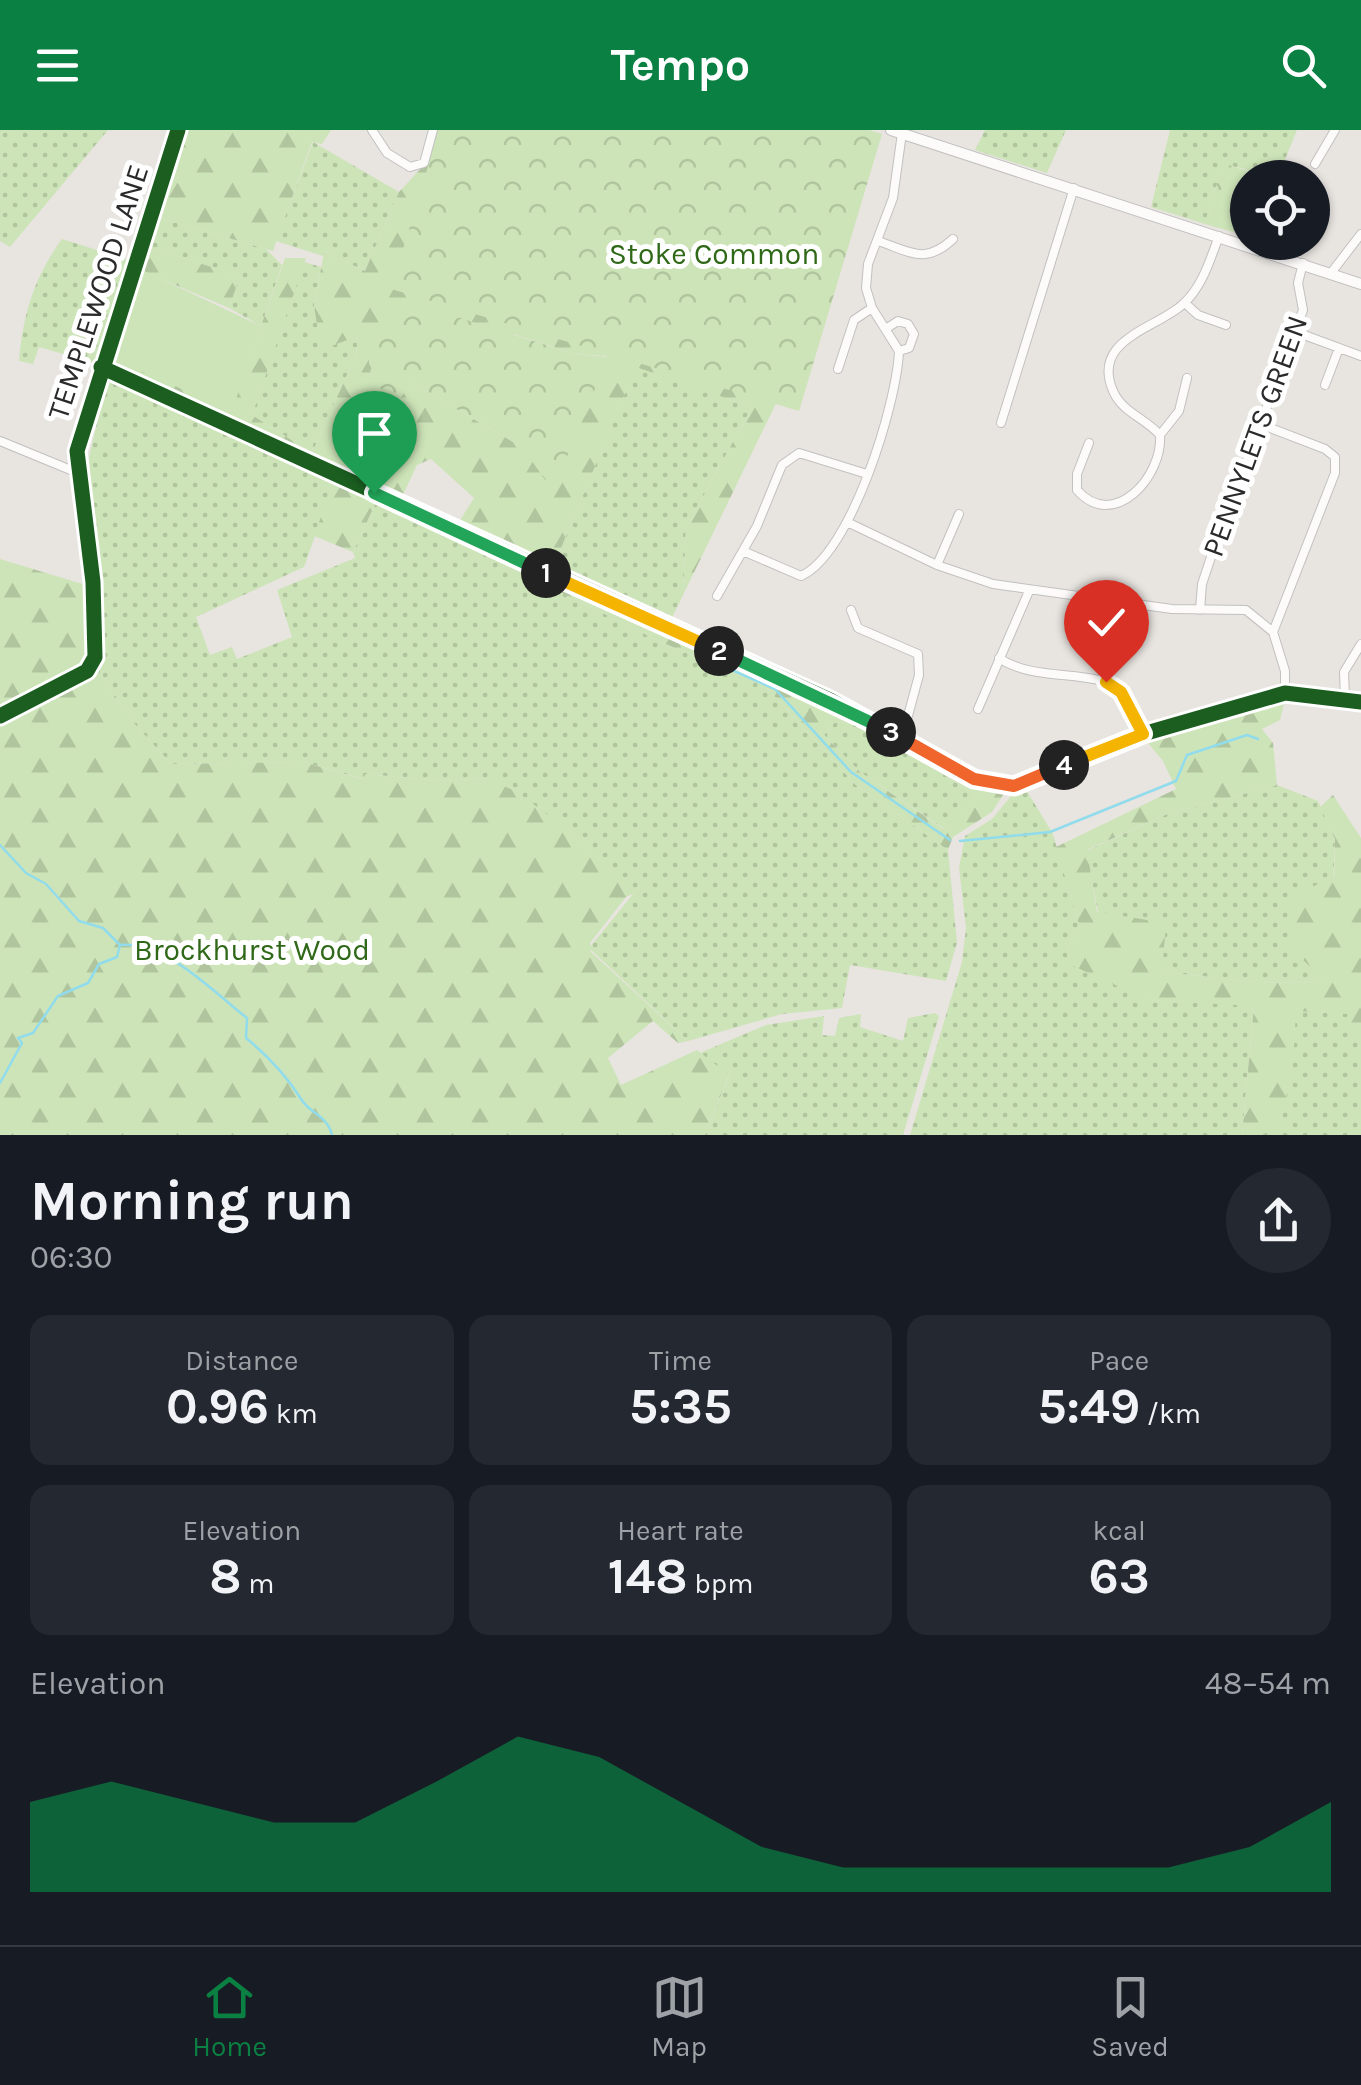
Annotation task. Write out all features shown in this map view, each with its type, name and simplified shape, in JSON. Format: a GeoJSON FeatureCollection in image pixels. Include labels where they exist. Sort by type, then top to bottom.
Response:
{"type":"FeatureCollection","features":[{"type":"Feature","properties":{"kind":"main road"},"geometry":{"type":"LineString","coordinates":[[897,132],[1361,284]]}},
{"type":"Feature","properties":{"kind":"street","name":"TEMPLEWOOD LANE"},"geometry":{"type":"LineString","coordinates":[[0,716],[87,671],[95,657],[93,582],[77,451],[100,367],[178,130]]}},
{"type":"Feature","properties":{"kind":"street"},"geometry":{"type":"LineString","coordinates":[[372,130],[387,153],[410,167],[424,163],[433,130]]}},
{"type":"Feature","properties":{"kind":"street"},"geometry":{"type":"LineString","coordinates":[[1317,160],[1335,130]]}},
{"type":"Feature","properties":{"kind":"street"},"geometry":{"type":"LineString","coordinates":[[742,551],[801,576],[812,571],[847,522],[867,474],[891,406],[899,350],[872,308],[866,288],[868,264],[893,198],[897,132]]}},
{"type":"Feature","properties":{"kind":"street"},"geometry":{"type":"LineString","coordinates":[[1001,423],[1074,188]]}},
{"type":"Feature","properties":{"kind":"street"},"geometry":{"type":"LineString","coordinates":[[1331,274],[1361,234]]}},
{"type":"Feature","properties":{"kind":"street"},"geometry":{"type":"LineString","coordinates":[[1160,435],[1127,410],[1114,394],[1109,376],[1122,341],[1136,329],[1185,303],[1205,274],[1219,236]]}},
{"type":"Feature","properties":{"kind":"street"},"geometry":{"type":"LineString","coordinates":[[878,241],[924,256],[936,255],[953,239]]}},
{"type":"Feature","properties":{"kind":"street","name":"PENNYLETS GREEN"},"geometry":{"type":"LineString","coordinates":[[1200,610],[1206,569],[1303,310],[1298,283],[1303,263]]}},
{"type":"Feature","properties":{"kind":"street"},"geometry":{"type":"LineString","coordinates":[[1185,303],[1198,315],[1226,325]]}},
{"type":"Feature","properties":{"kind":"street"},"geometry":{"type":"LineString","coordinates":[[838,369],[854,320],[872,308]]}},
{"type":"Feature","properties":{"kind":"street"},"geometry":{"type":"LineString","coordinates":[[887,328],[898,322],[908,324],[914,334],[909,348],[899,350]]}},
{"type":"Feature","properties":{"kind":"street"},"geometry":{"type":"LineString","coordinates":[[1296,332],[1361,356]]}},
{"type":"Feature","properties":{"kind":"street"},"geometry":{"type":"LineString","coordinates":[[1326,385],[1339,348]]}},
{"type":"Feature","properties":{"kind":"street"},"geometry":{"type":"LineString","coordinates":[[100,367],[830,700],[974,779],[1014,786],[1143,734],[1286,693],[1361,702]]}},
{"type":"Feature","properties":{"kind":"street"},"geometry":{"type":"LineString","coordinates":[[1089,444],[1077,474],[1077,490],[1101,506],[1120,503],[1140,489],[1161,451],[1160,435],[1179,411],[1187,378]]}},
{"type":"Feature","properties":{"kind":"street"},"geometry":{"type":"LineString","coordinates":[[1260,424],[1325,449],[1335,457],[1335,473],[1274,632]]}},
{"type":"Feature","properties":{"kind":"street"},"geometry":{"type":"LineString","coordinates":[[0,440],[78,473]]}},
{"type":"Feature","properties":{"kind":"street"},"geometry":{"type":"LineString","coordinates":[[718,596],[782,465],[799,453],[867,474]]}},
{"type":"Feature","properties":{"kind":"street"},"geometry":{"type":"LineString","coordinates":[[937,564],[959,514]]}},
{"type":"Feature","properties":{"kind":"street"},"geometry":{"type":"LineString","coordinates":[[847,522],[937,564],[1029,591],[1200,610],[1246,610],[1274,632],[1285,671],[1286,693]]}},
{"type":"Feature","properties":{"kind":"street"},"geometry":{"type":"LineString","coordinates":[[978,708],[1029,591]]}},
{"type":"Feature","properties":{"kind":"street"},"geometry":{"type":"LineString","coordinates":[[851,610],[858,628],[918,654],[919,675],[902,738]]}},
{"type":"Feature","properties":{"kind":"street"},"geometry":{"type":"LineString","coordinates":[[1344,699],[1344,672],[1356,643]]}},
{"type":"Feature","properties":{"kind":"street"},"geometry":{"type":"LineString","coordinates":[[999,658],[1016,670],[1047,677],[1106,682],[1121,692],[1143,734]]}},
{"type":"Feature","properties":{"kind":"green space"},"geometry":{"type":"Polygon","coordinates":[[[0,130],[108,130],[10,247],[0,241],[0,130]]]}},
{"type":"Feature","properties":{"kind":"green space"},"geometry":{"type":"Polygon","coordinates":[[[183,130],[331,130],[322,144],[312,142],[273,251],[156,217],[183,130]]]}},
{"type":"Feature","properties":{"kind":"green space"},"geometry":{"type":"Polygon","coordinates":[[[437,130],[869,130],[799,356],[683,595],[686,528],[752,407],[636,367],[552,570],[457,525],[474,498],[431,459],[417,465],[400,501],[109,365],[138,269],[231,411],[285,258],[306,258],[252,415],[312,453],[356,355],[358,336],[334,345],[320,343],[314,306],[324,252],[365,271],[399,192],[425,164],[437,130]],[[513,334],[410,382],[522,447],[607,356],[575,354],[513,334]]]}},
{"type":"Feature","properties":{"kind":"green space","name":"Stoke Common"},"geometry":{"type":"Polygon","coordinates":[[[439,130],[869,130],[882,134],[799,411],[391,289],[439,130]]]}},
{"type":"Feature","properties":{"kind":"green space"},"geometry":{"type":"Polygon","coordinates":[[[985,130],[1066,130],[1047,173],[975,150],[985,130]]]}},
{"type":"Feature","properties":{"kind":"green space"},"geometry":{"type":"Polygon","coordinates":[[[1170,130],[1297,130],[1285,160],[1230,160],[1230,166],[1223,164],[1205,224],[1151,207],[1170,130]]]}},
{"type":"Feature","properties":{"kind":"green space"},"geometry":{"type":"Polygon","coordinates":[[[313,142],[399,192],[365,271],[324,252],[323,256],[276,241],[313,142]]]}},
{"type":"Feature","properties":{"kind":"green space"},"geometry":{"type":"Polygon","coordinates":[[[1223,163],[1230,165],[1230,231],[1205,224],[1223,163]]]}},
{"type":"Feature","properties":{"kind":"green space"},"geometry":{"type":"Polygon","coordinates":[[[156,217],[266,249],[282,265],[261,326],[229,308],[239,276],[145,246],[156,217]]]}},
{"type":"Feature","properties":{"kind":"green space"},"geometry":{"type":"Polygon","coordinates":[[[62,239],[129,260],[98,364],[39,347],[33,364],[19,361],[32,297],[62,239]]]}},
{"type":"Feature","properties":{"kind":"green space"},"geometry":{"type":"Polygon","coordinates":[[[145,246],[240,276],[229,308],[138,269],[145,246]]]}},
{"type":"Feature","properties":{"kind":"green space"},"geometry":{"type":"Polygon","coordinates":[[[304,262],[321,267],[314,306],[334,345],[358,335],[356,355],[312,453],[252,415],[304,262]]]}},
{"type":"Feature","properties":{"kind":"green space"},"geometry":{"type":"Polygon","coordinates":[[[138,268],[261,326],[232,411],[118,361],[138,268]]]}},
{"type":"Feature","properties":{"kind":"green space"},"geometry":{"type":"Polygon","coordinates":[[[415,304],[575,354],[608,357],[553,491],[522,447],[410,382],[398,403],[372,381],[365,337],[415,304]]]}},
{"type":"Feature","properties":{"kind":"green space"},"geometry":{"type":"Polygon","coordinates":[[[636,366],[752,407],[686,528],[683,595],[669,624],[552,570],[636,366]]]}},
{"type":"Feature","properties":{"kind":"green space"},"geometry":{"type":"Polygon","coordinates":[[[108,376],[334,482],[304,567],[196,617],[210,655],[232,647],[237,659],[292,637],[277,590],[355,558],[353,552],[377,500],[661,642],[765,686],[856,785],[948,850],[957,943],[946,981],[850,965],[842,1008],[782,1014],[688,1041],[589,948],[634,893],[572,833],[487,778],[439,781],[366,774],[363,779],[303,762],[171,764],[131,720],[99,670],[89,457],[108,376]]]}},
{"type":"Feature","properties":{"kind":"green space"},"geometry":{"type":"Polygon","coordinates":[[[334,482],[377,500],[353,552],[314,536],[334,482]]]}},
{"type":"Feature","properties":{"kind":"green space"},"geometry":{"type":"Polygon","coordinates":[[[405,510],[871,725],[835,722],[824,735],[860,772],[945,830],[977,796],[882,734],[883,730],[963,778],[1007,789],[992,812],[953,837],[948,850],[856,785],[765,686],[661,642],[403,514],[405,510]]]}},
{"type":"Feature","properties":{"kind":"green space"},"geometry":{"type":"Polygon","coordinates":[[[0,559],[89,586],[91,644],[81,671],[0,713],[0,559]]]}},
{"type":"Feature","properties":{"kind":"green space","name":"Brockhurst Wood"},"geometry":{"type":"Polygon","coordinates":[[[99,670],[131,720],[171,764],[303,762],[362,779],[366,774],[439,781],[487,778],[517,792],[572,833],[635,893],[626,897],[590,943],[591,952],[688,1041],[678,1043],[653,1021],[608,1058],[621,1085],[697,1050],[729,1075],[705,1135],[0,1135],[0,722],[99,670]]]}},
{"type":"Feature","properties":{"kind":"green space"},"geometry":{"type":"Polygon","coordinates":[[[1286,696],[1280,720],[1262,729],[1273,743],[1277,785],[1167,814],[1087,850],[1097,912],[1166,923],[1162,972],[1256,982],[1328,983],[1289,947],[1294,895],[1334,877],[1335,839],[1320,807],[1333,795],[1361,838],[1361,1053],[1348,1014],[1296,1011],[1293,1065],[1280,1125],[1262,1135],[1242,1135],[1254,1006],[1149,1000],[1071,965],[1066,952],[1079,924],[1056,847],[1176,789],[1163,761],[1143,737],[1286,696]]]}},
{"type":"Feature","properties":{"kind":"green space"},"geometry":{"type":"Polygon","coordinates":[[[835,722],[883,730],[882,735],[977,796],[946,830],[860,772],[824,735],[835,722]]]}},
{"type":"Feature","properties":{"kind":"green space"},"geometry":{"type":"Polygon","coordinates":[[[1022,783],[1053,834],[1079,924],[1066,952],[1149,1000],[1254,1005],[1242,1135],[910,1135],[962,962],[966,928],[959,868],[965,836],[992,819],[1022,783]]]}},
{"type":"Feature","properties":{"kind":"green space"},"geometry":{"type":"Polygon","coordinates":[[[1277,785],[1318,801],[1335,839],[1329,983],[1256,982],[1162,972],[1098,912],[1086,851],[1167,814],[1277,785]]]}},
{"type":"Feature","properties":{"kind":"green space"},"geometry":{"type":"Polygon","coordinates":[[[1361,991],[1361,1135],[1252,1135],[1263,1005],[1361,991]]]}},
{"type":"Feature","properties":{"kind":"green space"},"geometry":{"type":"Polygon","coordinates":[[[935,1013],[939,1016],[903,1135],[705,1135],[729,1076],[700,1053],[766,1025],[824,1016],[822,1035],[835,1036],[839,1018],[861,1014],[860,1027],[903,1041],[908,1018],[935,1013]]]}},
{"type":"Feature","properties":{"kind":"waterway"},"geometry":{"type":"LineString","coordinates":[[716,663],[775,689],[851,772],[950,840]]}},
{"type":"Feature","properties":{"kind":"waterway"},"geometry":{"type":"LineString","coordinates":[[960,841],[1050,832],[1176,781],[1187,755],[1247,735],[1258,739]]}},
{"type":"Feature","properties":{"kind":"waterway"},"geometry":{"type":"LineString","coordinates":[[0,845],[26,873],[46,884],[79,921],[103,928],[120,945],[137,946],[171,959],[247,1018],[246,1038],[276,1066],[332,1135]]}},
{"type":"Feature","properties":{"kind":"waterway"},"geometry":{"type":"LineString","coordinates":[[0,1083],[22,1043],[18,1038],[33,1033],[58,996],[88,983],[99,964],[117,957],[120,945]]}},
{"type":"Feature","properties":{"kind":"cycle path"},"geometry":{"type":"LineString","coordinates":[[0,716],[87,671],[95,657],[93,582],[77,451],[178,130]]}},
{"type":"Feature","properties":{"kind":"cycle path"},"geometry":{"type":"LineString","coordinates":[[101,367],[830,700],[974,779],[1014,786],[1143,734],[1285,693],[1361,702]]}},
{"type":"Feature","properties":{"kind":"route"},"geometry":{"type":"LineString","coordinates":[[374,493],[830,700],[974,779],[1014,786],[1024,778],[1143,734],[1121,692],[1106,682]]}}]}
